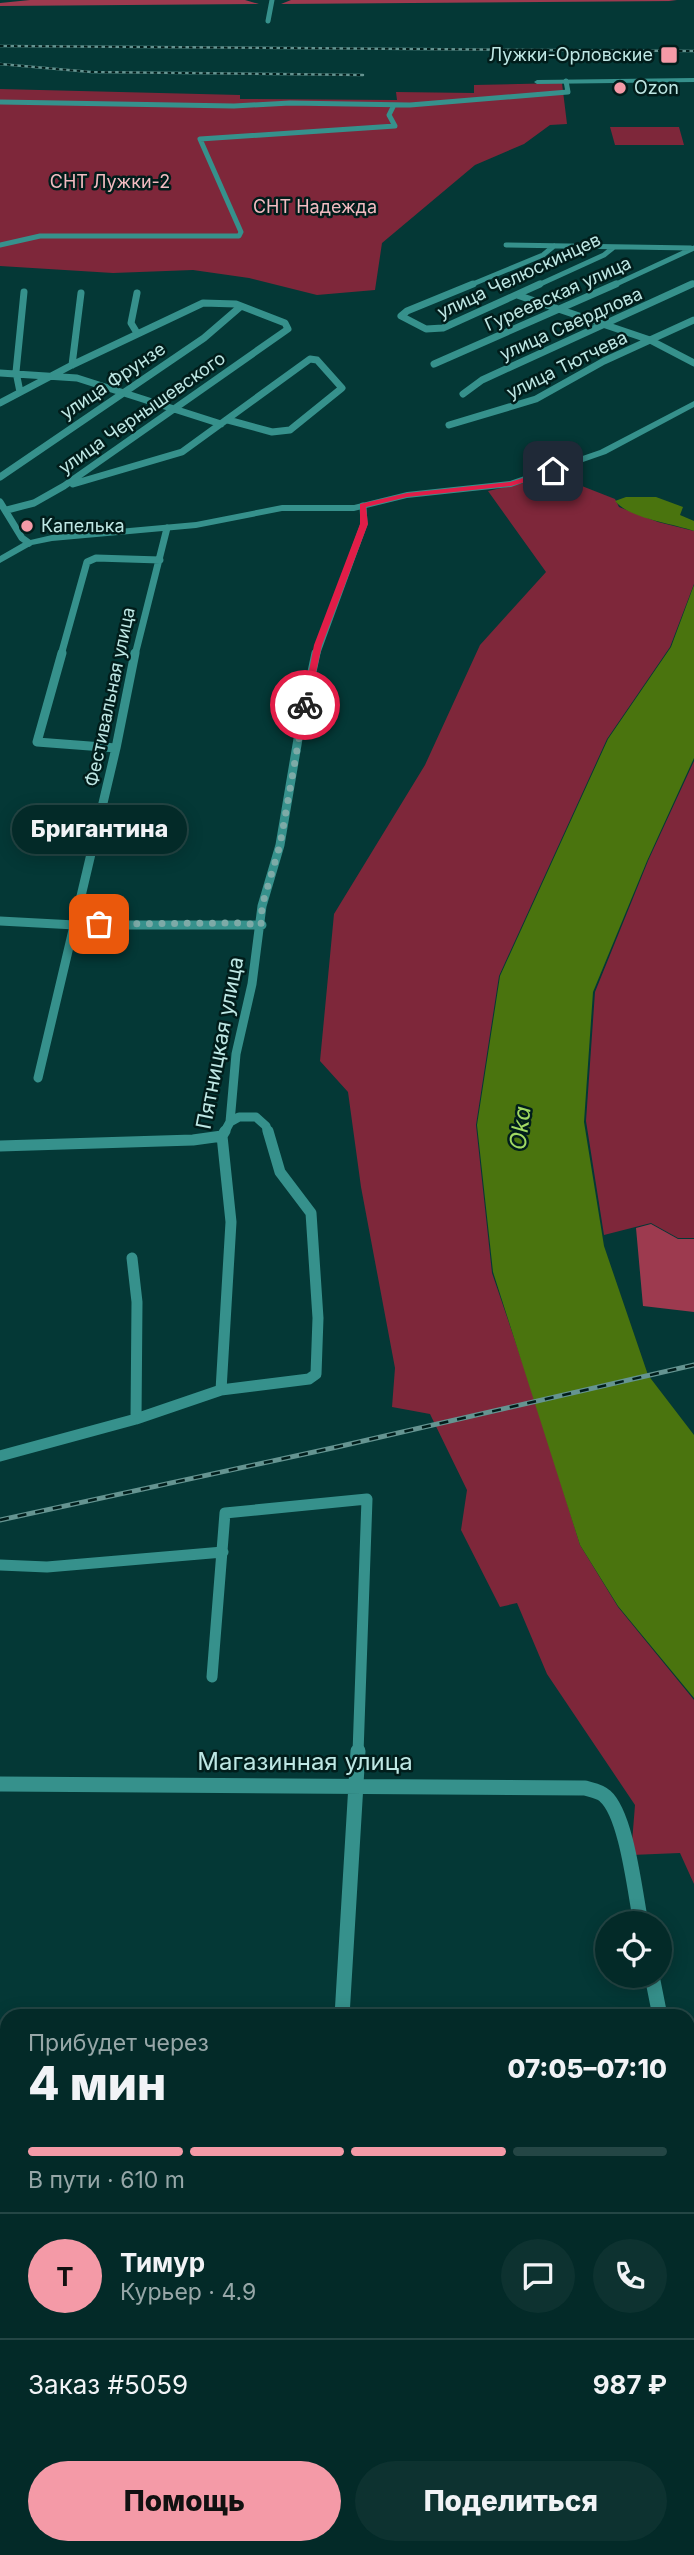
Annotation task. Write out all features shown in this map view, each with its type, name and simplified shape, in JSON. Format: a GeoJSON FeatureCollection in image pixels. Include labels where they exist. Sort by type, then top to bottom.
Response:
{"type":"FeatureCollection","features":[{"type":"Feature","properties":{"kind":"street"},"geometry":{"type":"LineString","coordinates":[[268,21],[272,0]]}},
{"type":"Feature","properties":{"kind":"street"},"geometry":{"type":"LineString","coordinates":[[537,82],[694,80]]}},
{"type":"Feature","properties":{"kind":"street"},"geometry":{"type":"LineString","coordinates":[[0,102],[233,106],[290,103],[394,105],[568,92],[566,81]]}},
{"type":"Feature","properties":{"kind":"street"},"geometry":{"type":"LineString","coordinates":[[0,245],[40,236],[239,236],[241,232],[201,139],[395,126],[389,115],[394,105]]}},
{"type":"Feature","properties":{"kind":"street"},"geometry":{"type":"LineString","coordinates":[[506,245],[694,248]]}},
{"type":"Feature","properties":{"kind":"street","name":"улица Челюскинцев"},"geometry":{"type":"LineString","coordinates":[[554,246],[542,255],[407,311],[401,316],[412,324],[434,330],[604,255],[614,247]]}},
{"type":"Feature","properties":{"kind":"street","name":"Гуреевская улица"},"geometry":{"type":"LineString","coordinates":[[434,364],[694,248]]}},
{"type":"Feature","properties":{"kind":"street","name":"улица Свердлова"},"geometry":{"type":"LineString","coordinates":[[463,394],[482,380],[694,283]]}},
{"type":"Feature","properties":{"kind":"street"},"geometry":{"type":"LineString","coordinates":[[20,392],[16,372],[24,292]]}},
{"type":"Feature","properties":{"kind":"street"},"geometry":{"type":"LineString","coordinates":[[72,365],[80,293]]}},
{"type":"Feature","properties":{"kind":"street"},"geometry":{"type":"LineString","coordinates":[[137,293],[131,323],[137,333]]}},
{"type":"Feature","properties":{"kind":"street"},"geometry":{"type":"LineString","coordinates":[[517,295],[650,340],[694,363]]}},
{"type":"Feature","properties":{"kind":"street"},"geometry":{"type":"LineString","coordinates":[[0,403],[72,365],[203,303],[216,302],[240,307]]}},
{"type":"Feature","properties":{"kind":"street","name":"улица Чернышевского"},"geometry":{"type":"LineString","coordinates":[[7,510],[34,503],[64,486],[288,329],[285,323],[240,307]]}},
{"type":"Feature","properties":{"kind":"street","name":"улица Фрунзе"},"geometry":{"type":"LineString","coordinates":[[0,477],[204,338],[240,307]]}},
{"type":"Feature","properties":{"kind":"street","name":"улица Тютчева"},"geometry":{"type":"LineString","coordinates":[[449,425],[536,399],[604,361],[694,320]]}},
{"type":"Feature","properties":{"kind":"street"},"geometry":{"type":"LineString","coordinates":[[0,373],[77,378],[173,409],[224,422],[281,431],[290,430],[317,411],[342,388],[317,360],[310,359],[224,422],[182,452],[64,486]]}},
{"type":"Feature","properties":{"kind":"street"},"geometry":{"type":"LineString","coordinates":[[0,560],[29,543],[52,538],[167,528],[282,508],[342,509],[407,495],[511,484],[590,457],[694,404]]}},
{"type":"Feature","properties":{"kind":"street"},"geometry":{"type":"LineString","coordinates":[[0,502],[22,538],[29,543]]}},
{"type":"Feature","properties":{"kind":"street","name":"Пятницкая улица"},"geometry":{"type":"LineString","coordinates":[[221,1390],[231,1222],[222,1136],[230,1122],[236,1054],[261,925],[262,906],[280,845],[299,733],[318,645],[364,524],[363,506]]}},
{"type":"Feature","properties":{"kind":"street","name":"Фестивальная улица"},"geometry":{"type":"LineString","coordinates":[[38,1078],[116,748],[142,620],[167,528]]}},
{"type":"Feature","properties":{"kind":"street"},"geometry":{"type":"LineString","coordinates":[[116,748],[37,742],[87,562],[96,558],[160,559]]}},
{"type":"Feature","properties":{"kind":"street"},"geometry":{"type":"LineString","coordinates":[[0,921],[75,925],[261,925]]}},
{"type":"Feature","properties":{"kind":"street"},"geometry":{"type":"LineString","coordinates":[[0,1456],[136,1419],[221,1390],[309,1379],[316,1374],[318,1318],[311,1213],[281,1172],[266,1126],[256,1117],[239,1117],[230,1122]]}},
{"type":"Feature","properties":{"kind":"street"},"geometry":{"type":"LineString","coordinates":[[0,1146],[193,1140],[222,1136]]}},
{"type":"Feature","properties":{"kind":"street"},"geometry":{"type":"LineString","coordinates":[[132,1258],[137,1302],[136,1419]]}},
{"type":"Feature","properties":{"kind":"street"},"geometry":{"type":"LineString","coordinates":[[212,1677],[225,1513],[367,1499],[357,1785],[342,2009]]}},
{"type":"Feature","properties":{"kind":"street"},"geometry":{"type":"LineString","coordinates":[[0,1565],[47,1567],[223,1552]]}},
{"type":"Feature","properties":{"kind":"street","name":"Магазинная улица"},"geometry":{"type":"LineString","coordinates":[[0,1784],[357,1785],[597,1790],[607,1798],[621,1827],[638,1911]]}},
{"type":"Feature","properties":{"kind":"street"},"geometry":{"type":"LineString","coordinates":[[654,1988],[659,2009]]}},
{"type":"Feature","properties":{"kind":"green space"},"geometry":{"type":"Polygon","coordinates":[[[562,83],[567,124],[550,125],[524,144],[475,165],[382,243],[375,290],[317,295],[249,278],[193,270],[113,273],[0,266],[0,89],[240,95],[240,99],[397,100],[396,92],[474,93],[474,85],[562,83]]]}},
{"type":"Feature","properties":{"kind":"green space"},"geometry":{"type":"Polygon","coordinates":[[[610,127],[679,127],[684,145],[615,145],[610,127]]]}},
{"type":"Feature","properties":{"kind":"green space"},"geometry":{"type":"Polygon","coordinates":[[[566,473],[571,475],[564,479],[615,499],[619,507],[658,522],[694,531],[694,584],[670,647],[607,739],[499,976],[476,1125],[492,1273],[537,1405],[580,1545],[618,1607],[694,1700],[694,1884],[680,1853],[631,1855],[635,1805],[547,1674],[517,1603],[500,1607],[461,1530],[467,1490],[430,1414],[392,1407],[395,1368],[361,1187],[348,1092],[320,1061],[334,914],[425,765],[480,645],[546,572],[488,491],[566,473]]]}},
{"type":"Feature","properties":{"kind":"green space"},"geometry":{"type":"Polygon","coordinates":[[[694,761],[694,1238],[678,1238],[651,1223],[604,1235],[586,1121],[595,992],[648,861],[694,761]]]}},
{"type":"Feature","properties":{"kind":"shaded area"},"geometry":{"type":"Polygon","coordinates":[[[30,0],[245,0],[259,4],[0,6],[0,3],[30,0]]]}},
{"type":"Feature","properties":{"kind":"shaded area"},"geometry":{"type":"Polygon","coordinates":[[[291,0],[669,0],[677,1],[281,4],[291,0]]]}},
{"type":"Feature","properties":{"kind":"shaded area"},"geometry":{"type":"Polygon","coordinates":[[[651,1224],[678,1239],[694,1239],[694,1312],[643,1306],[636,1228],[651,1224]]]}},
{"type":"Feature","properties":{"kind":"water"},"geometry":{"type":"Polygon","coordinates":[[[626,497],[656,497],[683,507],[680,515],[694,521],[694,531],[641,516],[615,501],[626,497]]]}},
{"type":"Feature","properties":{"kind":"water","name":"Oka"},"geometry":{"type":"Polygon","coordinates":[[[694,585],[694,758],[647,861],[593,992],[584,1122],[604,1246],[648,1375],[694,1435],[694,1698],[618,1606],[580,1545],[493,1272],[477,1125],[500,976],[608,739],[671,647],[694,585]]]}},
{"type":"Feature","properties":{"kind":"railway"},"geometry":{"type":"LineString","coordinates":[[0,46],[694,51]]}},
{"type":"Feature","properties":{"kind":"railway"},"geometry":{"type":"LineString","coordinates":[[0,64],[91,72],[363,75]]}},
{"type":"Feature","properties":{"kind":"railway"},"geometry":{"type":"LineString","coordinates":[[0,1520],[337,1447],[694,1365]]}},
{"type":"Feature","properties":{"kind":"way so far"},"geometry":{"type":"LineString","coordinates":[[99,924],[261,925],[262,906],[280,845],[305,705]]}},
{"type":"Feature","properties":{"kind":"place","name":"Лужки-Орловские"},"geometry":{"type":"Point","coordinates":[669,55]}},
{"type":"Feature","properties":{"kind":"place","name":"Ozon"},"geometry":{"type":"Point","coordinates":[620,88]}},
{"type":"Feature","properties":{"kind":"place","name":"Капелька"},"geometry":{"type":"Point","coordinates":[27,526]}},
{"type":"Feature","properties":{"kind":"place","name":"Бригантина"},"geometry":{"type":"Point","coordinates":[99,924]}},
{"type":"Feature","properties":{"kind":"route"},"geometry":{"type":"LineString","coordinates":[[305,705],[318,645],[364,524],[363,506],[407,495],[511,484],[553,471]]}},
{"type":"Feature","properties":{"kind":"park label","name":"СНТ Лужки-2"},"geometry":{"type":"Point","coordinates":[110,182]}},
{"type":"Feature","properties":{"kind":"park label","name":"СНТ Надежда"},"geometry":{"type":"Point","coordinates":[315,207]}}]}
